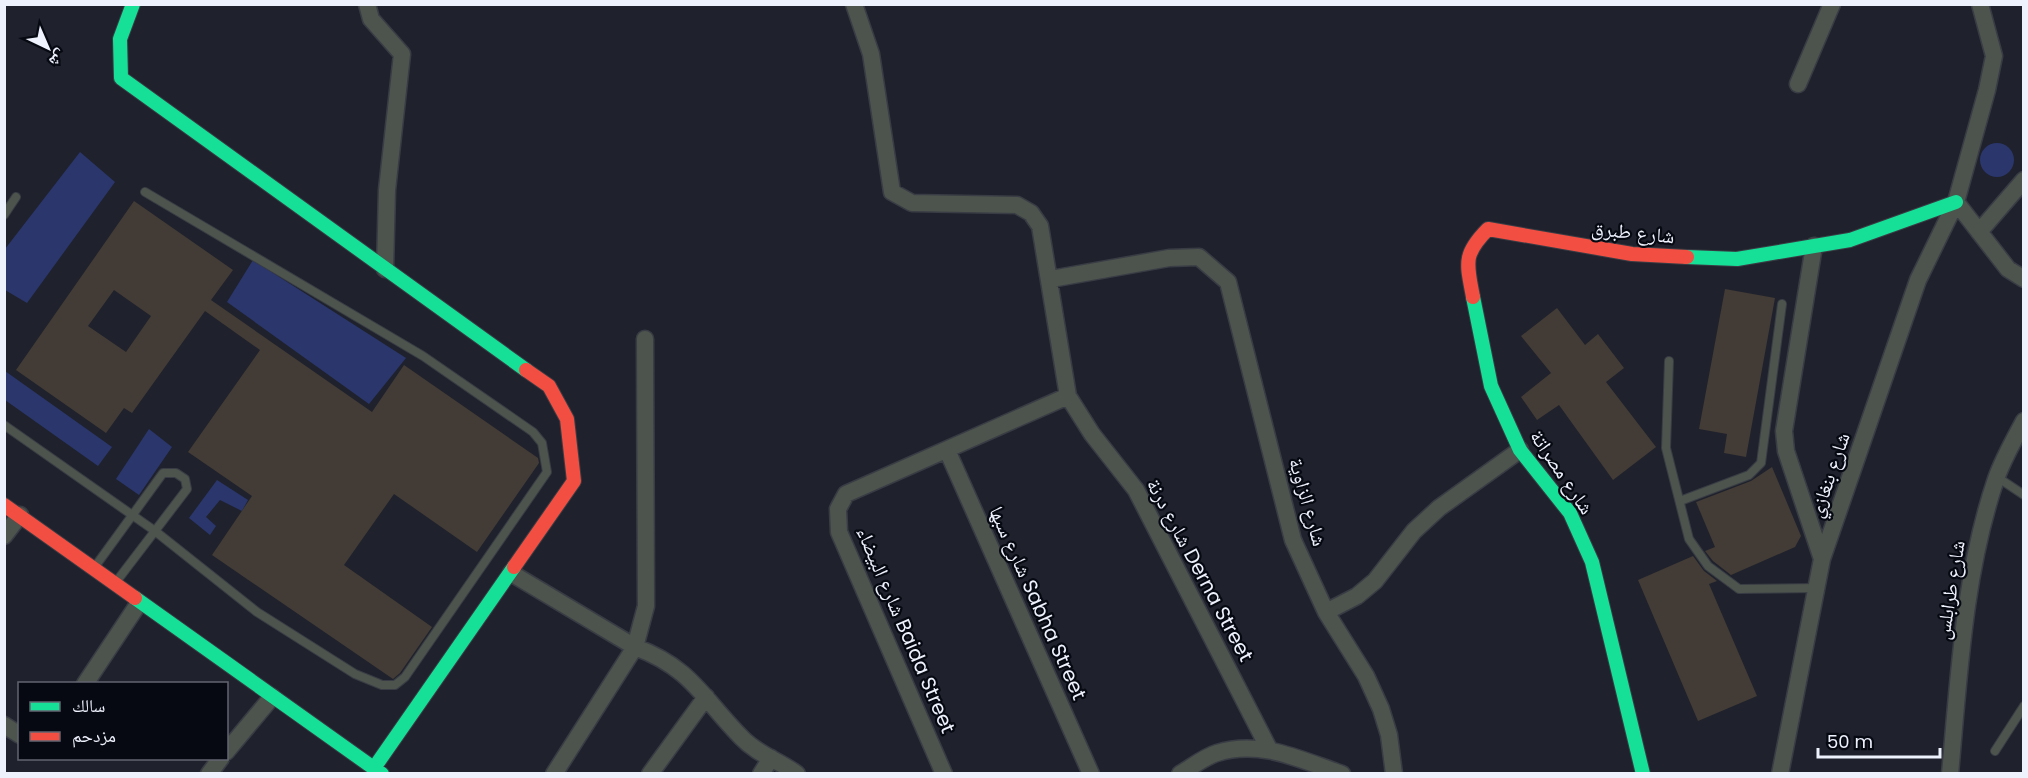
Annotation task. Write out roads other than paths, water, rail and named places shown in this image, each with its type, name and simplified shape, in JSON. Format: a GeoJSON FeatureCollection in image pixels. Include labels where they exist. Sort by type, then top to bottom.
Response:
{"type":"FeatureCollection","features":[{"type":"Feature","properties":{"kind":"street"},"geometry":{"type":"LineString","coordinates":[[4,505],[378,771],[574,481],[567,419],[549,387],[121,78],[120,39],[133,4]]}},
{"type":"Feature","properties":{"kind":"street"},"geometry":{"type":"LineString","coordinates":[[367,4],[371,20],[402,54],[387,190],[385,269]]}},
{"type":"Feature","properties":{"kind":"street","name":"شارع درنة Derna Street"},"geometry":{"type":"LineString","coordinates":[[855,4],[872,54],[892,192],[912,203],[1017,205],[1031,213],[1040,226],[1051,279],[1052,306],[1068,396],[1092,434],[1136,490],[1269,749]]}},
{"type":"Feature","properties":{"kind":"street"},"geometry":{"type":"LineString","coordinates":[[1798,84],[1832,4]]}},
{"type":"Feature","properties":{"kind":"street","name":"شارع بنغازي"},"geometry":{"type":"LineString","coordinates":[[1780,774],[1822,559],[1918,280],[1956,202],[1988,90],[1994,56],[1980,4]]}},
{"type":"Feature","properties":{"kind":"street"},"geometry":{"type":"LineString","coordinates":[[1979,232],[2024,180]]}},
{"type":"Feature","properties":{"kind":"street"},"geometry":{"type":"LineString","coordinates":[[1822,559],[1786,451],[1784,431],[1814,246],[1850,240],[1956,202],[2008,269],[2024,279]]}},
{"type":"Feature","properties":{"kind":"street","name":"شارع طبرق"},"geometry":{"type":"LineString","coordinates":[[1466,261],[1474,243],[1488,229],[1632,254],[1737,259],[1814,246]]}},
{"type":"Feature","properties":{"kind":"street","name":"شارع الزاوية"},"geometry":{"type":"LineString","coordinates":[[1051,279],[1169,258],[1199,257],[1212,271],[1228,282],[1293,540],[1326,612],[1366,676],[1381,709],[1389,735],[1394,774]]}},
{"type":"Feature","properties":{"kind":"street","name":"شارع مصراتة"},"geometry":{"type":"LineString","coordinates":[[1466,261],[1491,386],[1520,450],[1570,513],[1592,562],[1643,774]]}},
{"type":"Feature","properties":{"kind":"street"},"geometry":{"type":"LineString","coordinates":[[554,774],[635,647],[646,606],[645,339]]}},
{"type":"Feature","properties":{"kind":"street","name":"شارع البيضاء Baida Street"},"geometry":{"type":"LineString","coordinates":[[944,774],[839,532],[838,509],[846,494],[1068,396]]}},
{"type":"Feature","properties":{"kind":"street","name":"شارع طرابلس"},"geometry":{"type":"LineString","coordinates":[[1950,774],[1962,644],[1978,542],[1997,477],[2024,421]]}},
{"type":"Feature","properties":{"kind":"street","name":"شارع سبها Sabha Street"},"geometry":{"type":"LineString","coordinates":[[947,450],[1091,774]]}},
{"type":"Feature","properties":{"kind":"street"},"geometry":{"type":"LineString","coordinates":[[1326,612],[1358,596],[1375,581],[1414,531],[1439,508],[1520,450]]}},
{"type":"Feature","properties":{"kind":"street"},"geometry":{"type":"LineString","coordinates":[[4,536],[20,515]]}},
{"type":"Feature","properties":{"kind":"street"},"geometry":{"type":"LineString","coordinates":[[511,573],[635,647],[656,655],[692,679],[744,740],[797,774]]}},
{"type":"Feature","properties":{"kind":"street"},"geometry":{"type":"LineString","coordinates":[[86,682],[139,603]]}},
{"type":"Feature","properties":{"kind":"street"},"geometry":{"type":"LineString","coordinates":[[228,750],[272,697]]}},
{"type":"Feature","properties":{"kind":"street"},"geometry":{"type":"LineString","coordinates":[[650,774],[706,697]]}},
{"type":"Feature","properties":{"kind":"street"},"geometry":{"type":"LineString","coordinates":[[4,725],[18,734]]}},
{"type":"Feature","properties":{"kind":"street"},"geometry":{"type":"LineString","coordinates":[[1180,774],[1215,753],[1241,747],[1269,749],[1342,774]]}},
{"type":"Feature","properties":{"kind":"street"},"geometry":{"type":"LineString","coordinates":[[761,774],[771,758]]}},
{"type":"Feature","properties":{"kind":"street"},"geometry":{"type":"LineString","coordinates":[[209,774],[220,760]]}},
{"type":"Feature","properties":{"kind":"lane"},"geometry":{"type":"LineString","coordinates":[[4,425],[155,531],[256,612],[355,674],[382,685],[395,685],[405,677],[446,621],[547,472],[542,444],[533,432],[423,356],[146,192]]}},
{"type":"Feature","properties":{"kind":"lane"},"geometry":{"type":"LineString","coordinates":[[4,215],[16,197]]}},
{"type":"Feature","properties":{"kind":"lane"},"geometry":{"type":"LineString","coordinates":[[1680,501],[1749,475],[1761,463],[1782,304]]}},
{"type":"Feature","properties":{"kind":"lane"},"geometry":{"type":"LineString","coordinates":[[1669,361],[1666,448],[1689,538],[1708,566],[1739,589],[1817,588]]}},
{"type":"Feature","properties":{"kind":"lane"},"geometry":{"type":"LineString","coordinates":[[93,570],[163,473],[176,473],[184,479],[187,489],[114,585]]}},
{"type":"Feature","properties":{"kind":"lane"},"geometry":{"type":"LineString","coordinates":[[1997,477],[2024,495]]}},
{"type":"Feature","properties":{"kind":"lane"},"geometry":{"type":"LineString","coordinates":[[1995,751],[2024,706]]}}]}
